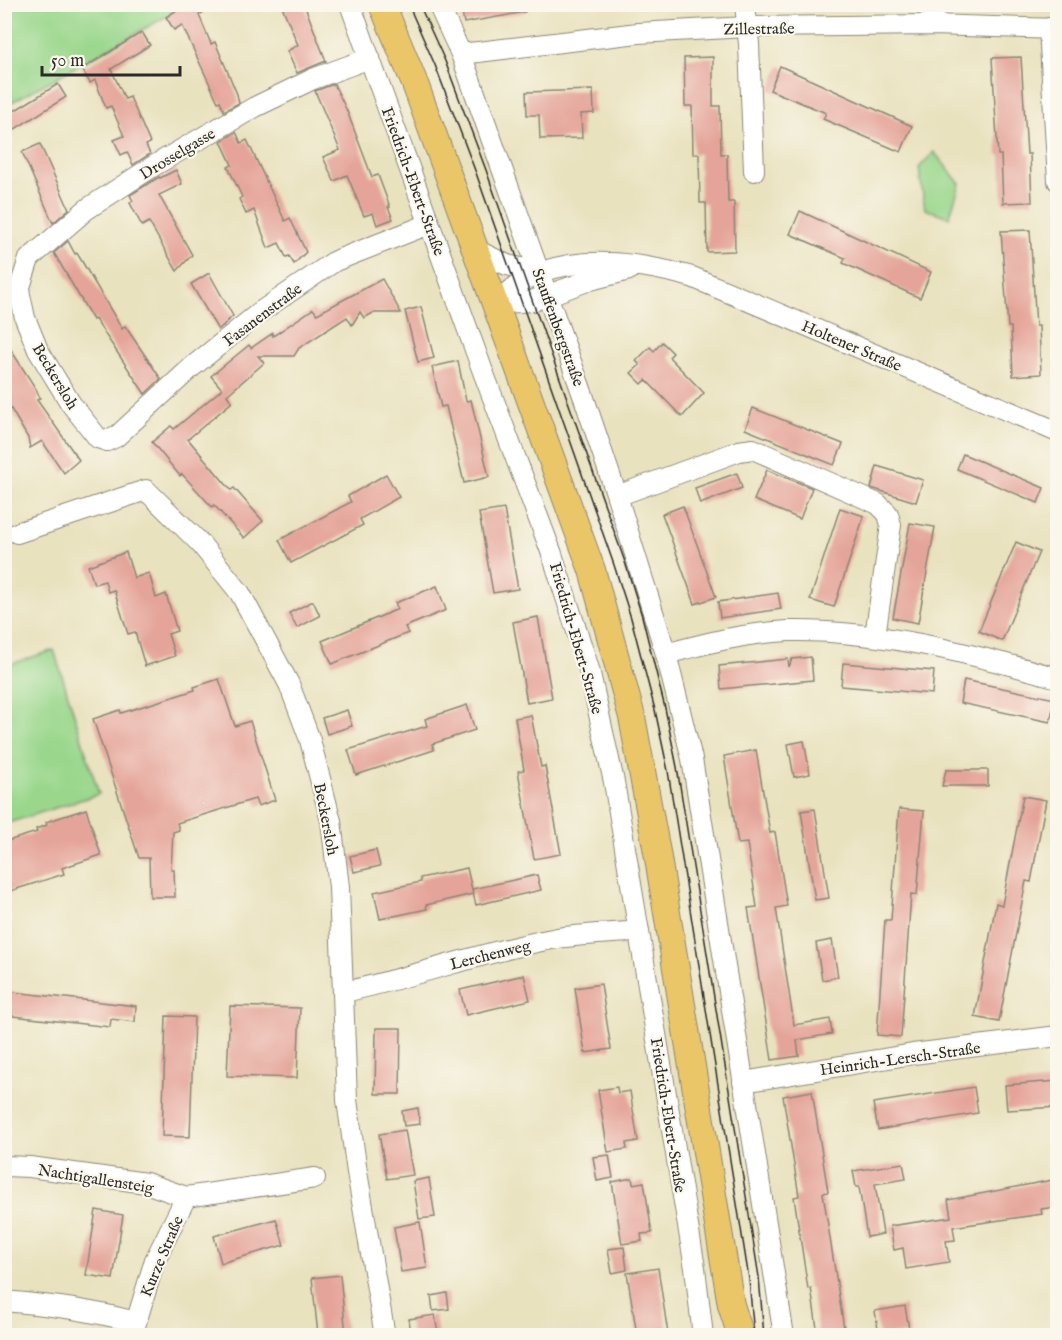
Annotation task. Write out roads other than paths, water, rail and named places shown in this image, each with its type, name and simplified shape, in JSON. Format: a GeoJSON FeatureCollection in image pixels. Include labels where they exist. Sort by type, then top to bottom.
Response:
{"type":"FeatureCollection","features":[{"type":"Feature","properties":{"kind":"main road","name":"Friedrich-Ebert-Straße"},"geometry":{"type":"LineString","coordinates":[[382,4],[415,84],[592,570],[632,717],[657,852],[731,1305],[741,1335]]}},
{"type":"Feature","properties":{"kind":"main road","name":"Friedrich-Ebert-Straße"},"geometry":{"type":"LineString","coordinates":[[731,1305],[731,1335]]}},
{"type":"Feature","properties":{"kind":"street","name":"Friedrich-Ebert-Straße"},"geometry":{"type":"LineString","coordinates":[[350,4],[552,554],[589,669],[614,782],[695,1268],[702,1335]]}},
{"type":"Feature","properties":{"kind":"street","name":"Stauffenbergstraße"},"geometry":{"type":"LineString","coordinates":[[438,4],[461,54],[539,272],[539,298],[617,496],[666,654],[692,759],[784,1335]]}},
{"type":"Feature","properties":{"kind":"street"},"geometry":{"type":"LineString","coordinates":[[745,4],[754,171]]}},
{"type":"Feature","properties":{"kind":"street"},"geometry":{"type":"LineString","coordinates":[[933,26],[934,4]]}},
{"type":"Feature","properties":{"kind":"street","name":"Zillestraße"},"geometry":{"type":"LineString","coordinates":[[461,54],[638,33],[747,27],[1054,28]]}},
{"type":"Feature","properties":{"kind":"street"},"geometry":{"type":"LineString","coordinates":[[1054,28],[1058,181]]}},
{"type":"Feature","properties":{"kind":"street","name":"Drosselgasse"},"geometry":{"type":"LineString","coordinates":[[19,290],[29,259],[87,209],[155,165],[255,107],[313,79],[370,58]]}},
{"type":"Feature","properties":{"kind":"street","name":"Fasanenstraße"},"geometry":{"type":"LineString","coordinates":[[116,437],[192,368],[269,306],[335,261],[429,224]]}},
{"type":"Feature","properties":{"kind":"street","name":"Holtener Straße"},"geometry":{"type":"LineString","coordinates":[[474,249],[507,265],[539,272]]}},
{"type":"Feature","properties":{"kind":"street","name":"Holtener Straße"},"geometry":{"type":"LineString","coordinates":[[495,304],[515,287],[539,272],[570,265],[595,262],[618,263],[692,277],[1058,432]]}},
{"type":"Feature","properties":{"kind":"street","name":"Holtener Straße"},"geometry":{"type":"LineString","coordinates":[[495,304],[539,298],[590,280],[644,267]]}},
{"type":"Feature","properties":{"kind":"street","name":"Beckersloh"},"geometry":{"type":"LineString","coordinates":[[19,290],[25,318],[38,350],[71,404],[98,438],[107,441],[116,437]]}},
{"type":"Feature","properties":{"kind":"street"},"geometry":{"type":"LineString","coordinates":[[505,332],[539,298]]}},
{"type":"Feature","properties":{"kind":"street"},"geometry":{"type":"LineString","coordinates":[[617,496],[753,449],[878,504],[888,513],[891,525],[874,636]]}},
{"type":"Feature","properties":{"kind":"street","name":"Beckersloh"},"geometry":{"type":"LineString","coordinates":[[17,533],[146,490],[200,543],[240,593],[289,684],[310,740],[331,821],[339,887],[347,1100],[385,1335]]}},
{"type":"Feature","properties":{"kind":"street"},"geometry":{"type":"LineString","coordinates":[[666,654],[715,641],[786,632],[830,632],[874,636],[1058,678]]}},
{"type":"Feature","properties":{"kind":"street","name":"Lerchenweg"},"geometry":{"type":"LineString","coordinates":[[344,992],[386,984],[468,958],[554,939],[639,931]]}},
{"type":"Feature","properties":{"kind":"street","name":"Heinrich-Lersch-Straße"},"geometry":{"type":"LineString","coordinates":[[743,1082],[913,1053],[1058,1036]]}},
{"type":"Feature","properties":{"kind":"street","name":"Nachtigallensteig"},"geometry":{"type":"LineString","coordinates":[[4,1166],[30,1167],[146,1183],[186,1197]]}},
{"type":"Feature","properties":{"kind":"street","name":"Kurze Straße"},"geometry":{"type":"LineString","coordinates":[[133,1329],[155,1260],[186,1197],[315,1178]]}},
{"type":"Feature","properties":{"kind":"street"},"geometry":{"type":"LineString","coordinates":[[4,1301],[59,1305],[101,1313],[133,1329]]}},
{"type":"Feature","properties":{"kind":"tram line"},"geometry":{"type":"LineString","coordinates":[[408,4],[435,65],[476,173],[614,565],[631,618],[655,710],[668,771],[749,1279],[754,1336]]}},
{"type":"Feature","properties":{"kind":"tram line"},"geometry":{"type":"LineString","coordinates":[[419,4],[445,61],[486,170],[642,616],[677,767],[759,1277],[764,1336]]}}]}
